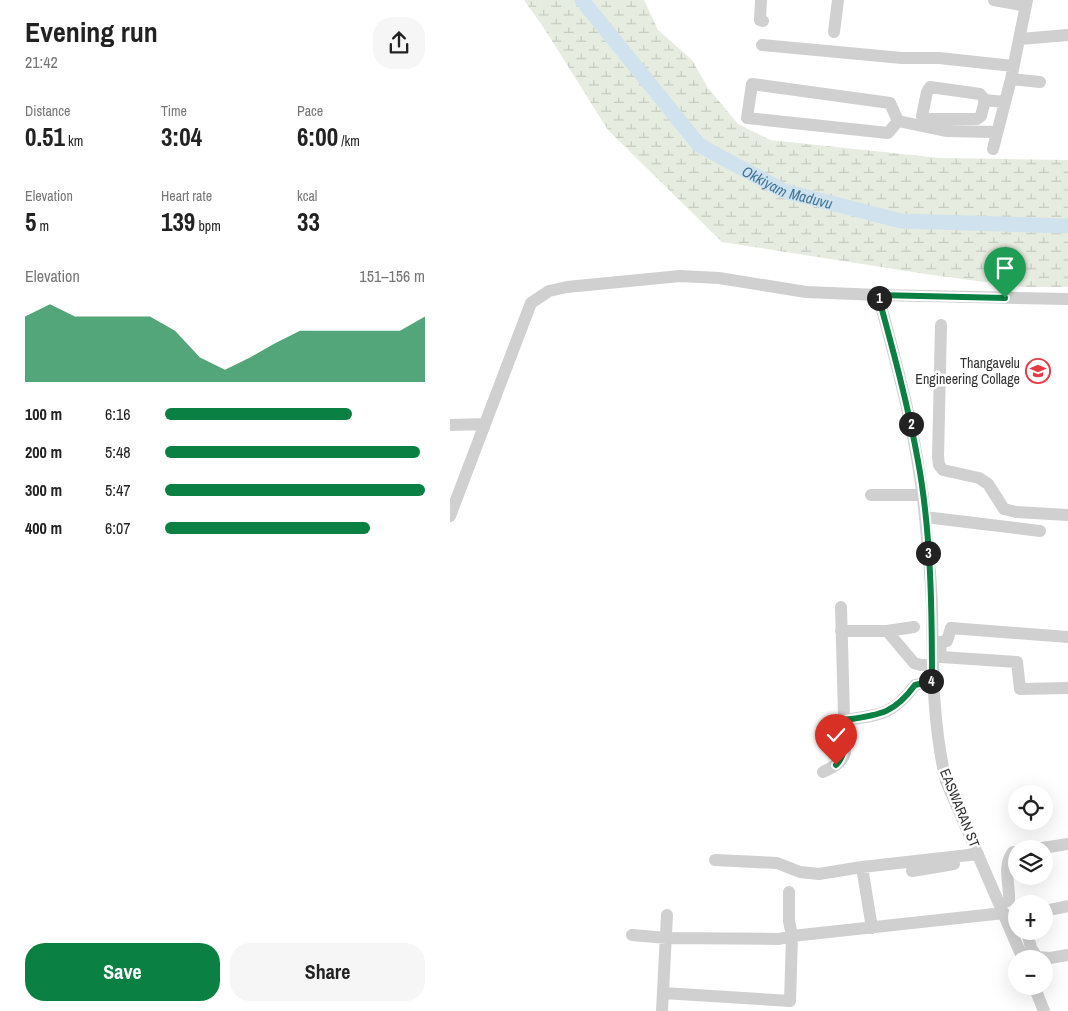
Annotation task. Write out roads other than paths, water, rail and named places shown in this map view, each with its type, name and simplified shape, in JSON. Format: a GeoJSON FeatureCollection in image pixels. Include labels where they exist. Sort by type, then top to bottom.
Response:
{"type":"FeatureCollection","features":[{"type":"Feature","properties":{"kind":"street"},"geometry":{"type":"LineString","coordinates":[[760,0],[759,16],[760,20],[763,21]]}},
{"type":"Feature","properties":{"kind":"street"},"geometry":{"type":"LineString","coordinates":[[834,32],[838,0]]}},
{"type":"Feature","properties":{"kind":"street"},"geometry":{"type":"LineString","coordinates":[[992,149],[1020,39],[1026,3],[994,0]]}},
{"type":"Feature","properties":{"kind":"street"},"geometry":{"type":"LineString","coordinates":[[1020,39],[1068,35]]}},
{"type":"Feature","properties":{"kind":"street"},"geometry":{"type":"LineString","coordinates":[[762,45],[902,58],[939,58],[1012,73],[1040,82]]}},
{"type":"Feature","properties":{"kind":"street"},"geometry":{"type":"LineString","coordinates":[[752,84],[890,103],[898,121],[888,134],[746,118],[752,84]]}},
{"type":"Feature","properties":{"kind":"street"},"geometry":{"type":"LineString","coordinates":[[985,100],[980,119],[922,118],[927,92],[930,87],[980,94],[985,100],[1004,102]]}},
{"type":"Feature","properties":{"kind":"street"},"geometry":{"type":"LineString","coordinates":[[898,121],[946,131],[997,132]]}},
{"type":"Feature","properties":{"kind":"street"},"geometry":{"type":"LineString","coordinates":[[450,516],[531,303],[549,291],[567,286],[680,276],[719,278],[806,292],[1068,299]]}},
{"type":"Feature","properties":{"kind":"street","name":"EASWARAN ST"},"geometry":{"type":"LineString","coordinates":[[878,295],[902,382],[923,495],[935,657],[932,681],[936,722],[946,780],[1019,950]]}},
{"type":"Feature","properties":{"kind":"street"},"geometry":{"type":"LineString","coordinates":[[941,325],[939,465],[943,470],[979,478],[988,484],[1004,509],[1016,512],[1068,515]]}},
{"type":"Feature","properties":{"kind":"street"},"geometry":{"type":"LineString","coordinates":[[450,425],[485,424]]}},
{"type":"Feature","properties":{"kind":"street"},"geometry":{"type":"LineString","coordinates":[[871,495],[923,495]]}},
{"type":"Feature","properties":{"kind":"street"},"geometry":{"type":"LineString","coordinates":[[925,518],[1040,531]]}},
{"type":"Feature","properties":{"kind":"street"},"geometry":{"type":"LineString","coordinates":[[823,772],[842,760],[845,753],[841,607]]}},
{"type":"Feature","properties":{"kind":"street"},"geometry":{"type":"LineString","coordinates":[[841,631],[887,631],[914,626]]}},
{"type":"Feature","properties":{"kind":"street"},"geometry":{"type":"LineString","coordinates":[[935,657],[940,642],[947,641],[951,628],[1068,637]]}},
{"type":"Feature","properties":{"kind":"street"},"geometry":{"type":"LineString","coordinates":[[887,631],[914,662],[935,657],[1017,662],[1020,689],[1068,688]]}},
{"type":"Feature","properties":{"kind":"street"},"geometry":{"type":"LineString","coordinates":[[844,720],[879,715],[890,710],[915,685],[932,681]]}},
{"type":"Feature","properties":{"kind":"street"},"geometry":{"type":"LineString","coordinates":[[1012,696],[1068,694]]}},
{"type":"Feature","properties":{"kind":"street"},"geometry":{"type":"LineString","coordinates":[[1053,846],[1068,844]]}},
{"type":"Feature","properties":{"kind":"street"},"geometry":{"type":"LineString","coordinates":[[715,860],[777,863],[800,872],[819,874],[862,867],[979,857]]}},
{"type":"Feature","properties":{"kind":"street"},"geometry":{"type":"LineString","coordinates":[[912,871],[979,857]]}},
{"type":"Feature","properties":{"kind":"street"},"geometry":{"type":"LineString","coordinates":[[632,935],[667,938],[779,939],[872,928],[1002,908],[1009,900],[1008,861]]}},
{"type":"Feature","properties":{"kind":"street"},"geometry":{"type":"LineString","coordinates":[[862,867],[872,928]]}},
{"type":"Feature","properties":{"kind":"street"},"geometry":{"type":"LineString","coordinates":[[990,880],[1007,875]]}},
{"type":"Feature","properties":{"kind":"street"},"geometry":{"type":"LineString","coordinates":[[664,993],[790,1001],[792,936],[789,922],[789,892]]}},
{"type":"Feature","properties":{"kind":"street"},"geometry":{"type":"LineString","coordinates":[[1053,909],[1068,906]]}},
{"type":"Feature","properties":{"kind":"street"},"geometry":{"type":"LineString","coordinates":[[662,1011],[668,915]]}},
{"type":"Feature","properties":{"kind":"street"},"geometry":{"type":"LineString","coordinates":[[1030,940],[1031,948],[1037,957],[1050,958],[1068,955]]}},
{"type":"Feature","properties":{"kind":"street"},"geometry":{"type":"LineString","coordinates":[[1038,995],[1044,1011]]}},
{"type":"Feature","properties":{"kind":"waterway","name":"Okkiyam Maduvu"},"geometry":{"type":"LineString","coordinates":[[582,0],[699,145],[784,191],[901,221],[1068,226]]}},
{"type":"Feature","properties":{"kind":"place","name":"Thangavelu Engineering Collage"},"geometry":{"type":"Point","coordinates":[1038,371]}}]}
